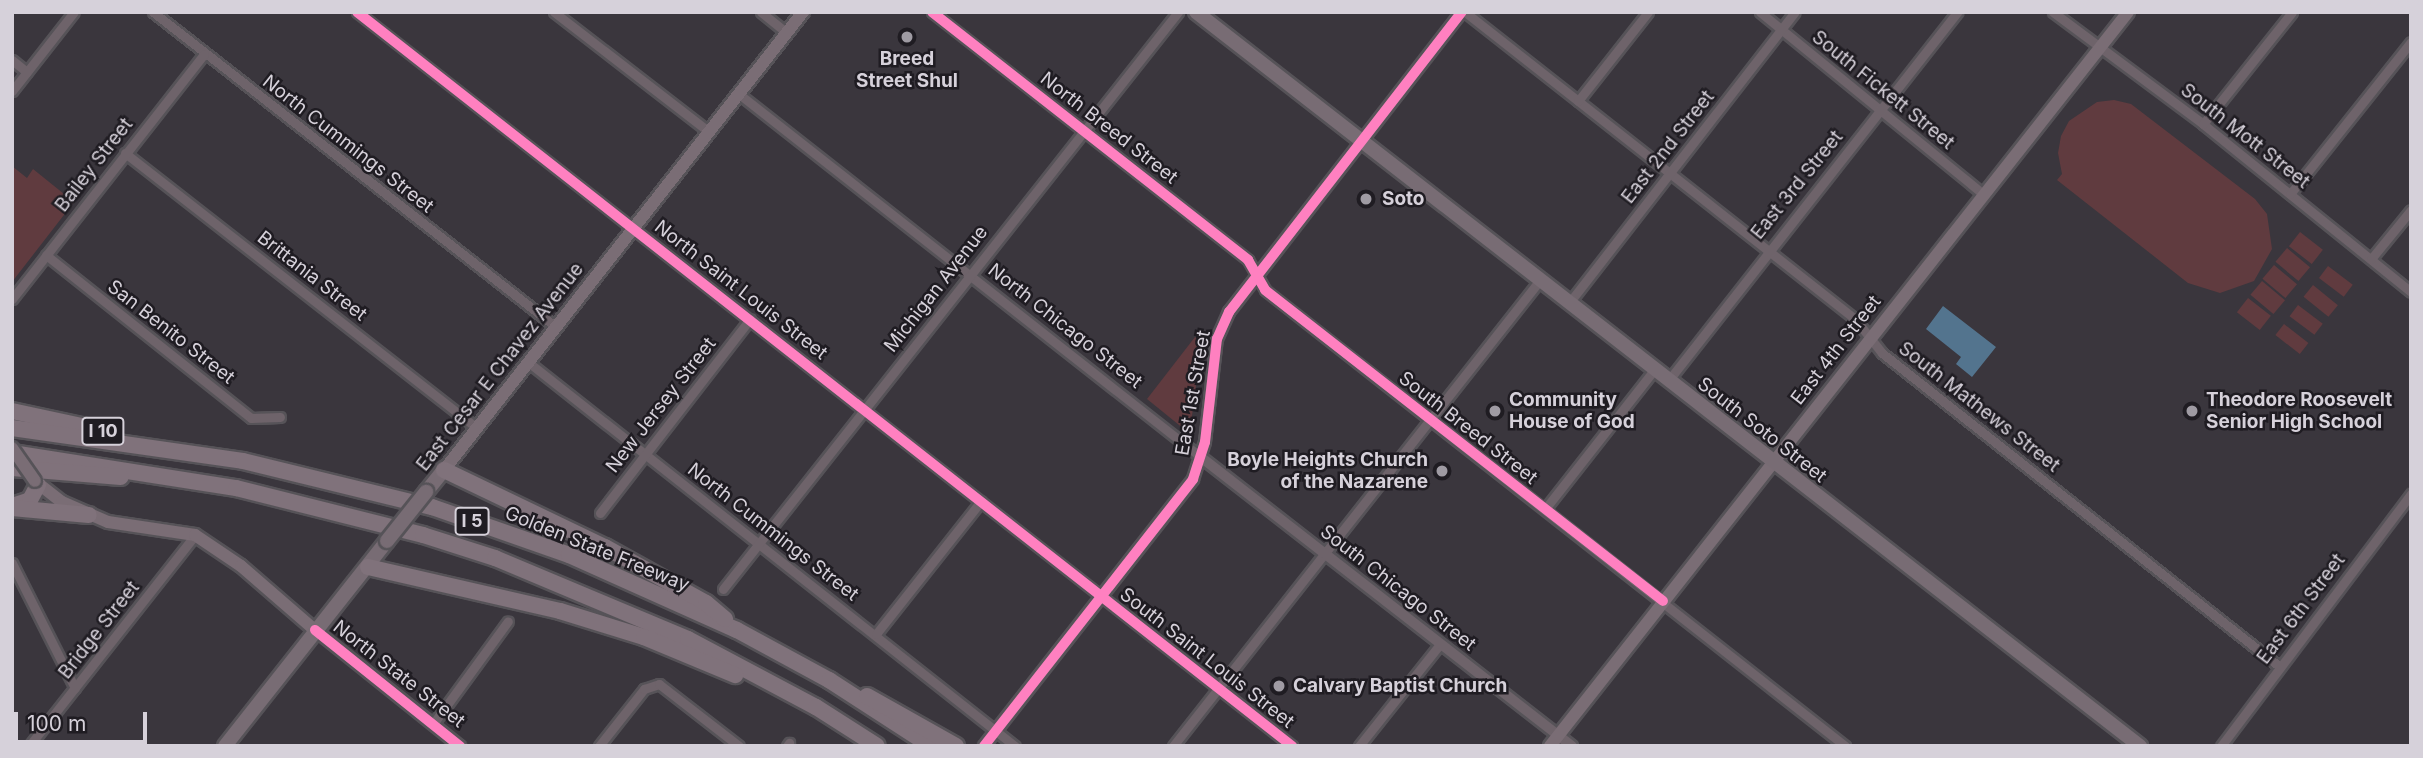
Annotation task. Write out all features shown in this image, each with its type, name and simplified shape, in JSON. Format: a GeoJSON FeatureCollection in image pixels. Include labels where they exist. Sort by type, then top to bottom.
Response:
{"type":"FeatureCollection","features":[{"type":"Feature","properties":{"kind":"highway","name":"I 10"},"geometry":{"type":"LineString","coordinates":[[12,411],[194,453]]}},
{"type":"Feature","properties":{"kind":"highway","name":"Golden State Freeway"},"geometry":{"type":"LineString","coordinates":[[12,428],[194,453],[293,471],[432,507],[569,555],[737,630],[829,680],[931,746]]}},
{"type":"Feature","properties":{"kind":"highway","name":"I 5"},"geometry":{"type":"LineString","coordinates":[[12,450],[193,480],[411,531],[495,558],[688,639],[816,707],[877,746]]}},
{"type":"Feature","properties":{"kind":"highway"},"geometry":{"type":"LineString","coordinates":[[12,468],[193,480]]}},
{"type":"Feature","properties":{"kind":"highway"},"geometry":{"type":"LineString","coordinates":[[444,470],[605,547],[706,603],[737,630]]}},
{"type":"Feature","properties":{"kind":"highway"},"geometry":{"type":"LineString","coordinates":[[12,507],[30,500],[37,483]]}},
{"type":"Feature","properties":{"kind":"highway"},"geometry":{"type":"LineString","coordinates":[[12,507],[89,515]]}},
{"type":"Feature","properties":{"kind":"highway"},"geometry":{"type":"LineString","coordinates":[[368,566],[560,611],[632,634],[816,707]]}},
{"type":"Feature","properties":{"kind":"highway"},"geometry":{"type":"LineString","coordinates":[[829,680],[890,705],[956,746]]}},
{"type":"Feature","properties":{"kind":"main road","name":"East Cesar E Chavez Avenue"},"geometry":{"type":"LineString","coordinates":[[225,746],[803,12]]}},
{"type":"Feature","properties":{"kind":"main road","name":"South Soto Street"},"geometry":{"type":"LineString","coordinates":[[1196,12],[1361,143],[2140,746]]}},
{"type":"Feature","properties":{"kind":"main road","name":"East 4th Street"},"geometry":{"type":"LineString","coordinates":[[1554,740],[2128,12]]}},
{"type":"Feature","properties":{"kind":"main road","name":"North State Street"},"geometry":{"type":"LineString","coordinates":[[12,450],[37,483],[89,515],[123,525],[195,535],[241,566],[315,631]]}},
{"type":"Feature","properties":{"kind":"street"},"geometry":{"type":"LineString","coordinates":[[12,91],[74,12]]}},
{"type":"Feature","properties":{"kind":"street","name":"North Cummings Street"},"geometry":{"type":"LineString","coordinates":[[153,12],[556,327]]}},
{"type":"Feature","properties":{"kind":"street","name":"North Saint Louis Street"},"geometry":{"type":"LineString","coordinates":[[357,12],[1101,597]]}},
{"type":"Feature","properties":{"kind":"street"},"geometry":{"type":"LineString","coordinates":[[554,12],[709,132]]}},
{"type":"Feature","properties":{"kind":"street"},"geometry":{"type":"LineString","coordinates":[[761,12],[787,33]]}},
{"type":"Feature","properties":{"kind":"street","name":"North Breed Street"},"geometry":{"type":"LineString","coordinates":[[932,12],[1248,260],[1258,276]]}},
{"type":"Feature","properties":{"kind":"street","name":"Michigan Avenue"},"geometry":{"type":"LineString","coordinates":[[723,589],[1083,129],[1178,12]]}},
{"type":"Feature","properties":{"kind":"street","name":"East 1st Street"},"geometry":{"type":"LineString","coordinates":[[984,746],[1180,498],[1202,458],[1217,339],[1229,312],[1464,12]]}},
{"type":"Feature","properties":{"kind":"street","name":"South Mathews Street"},"geometry":{"type":"LineString","coordinates":[[1464,12],[1767,250],[1871,337],[1882,353],[2280,667]]}},
{"type":"Feature","properties":{"kind":"street"},"geometry":{"type":"LineString","coordinates":[[1578,101],[1648,12]]}},
{"type":"Feature","properties":{"kind":"street","name":"South Fickett Street"},"geometry":{"type":"LineString","coordinates":[[1759,12],[1984,195]]}},
{"type":"Feature","properties":{"kind":"street","name":"East 2nd Street"},"geometry":{"type":"LineString","coordinates":[[1569,303],[1795,12]]}},
{"type":"Feature","properties":{"kind":"street","name":"East 3rd Street"},"geometry":{"type":"LineString","coordinates":[[1668,381],[1767,250],[1956,12]]}},
{"type":"Feature","properties":{"kind":"street","name":"South Mott Street"},"geometry":{"type":"LineString","coordinates":[[2053,12],[2203,124],[2411,292]]}},
{"type":"Feature","properties":{"kind":"street"},"geometry":{"type":"LineString","coordinates":[[2203,124],[2292,12]]}},
{"type":"Feature","properties":{"kind":"street"},"geometry":{"type":"LineString","coordinates":[[2290,194],[2411,42]]}},
{"type":"Feature","properties":{"kind":"street","name":"Bailey Street"},"geometry":{"type":"LineString","coordinates":[[12,299],[204,54]]}},
{"type":"Feature","properties":{"kind":"street"},"geometry":{"type":"LineString","coordinates":[[12,60],[27,72]]}},
{"type":"Feature","properties":{"kind":"street","name":"North Chicago Street"},"geometry":{"type":"LineString","coordinates":[[739,94],[1202,458]]}},
{"type":"Feature","properties":{"kind":"street","name":"Brittania Street"},"geometry":{"type":"LineString","coordinates":[[125,153],[477,428]]}},
{"type":"Feature","properties":{"kind":"street"},"geometry":{"type":"LineString","coordinates":[[2371,259],[2411,210]]}},
{"type":"Feature","properties":{"kind":"street","name":"San Benito Street"},"geometry":{"type":"LineString","coordinates":[[46,255],[251,418],[280,417]]}},
{"type":"Feature","properties":{"kind":"street","name":"South Breed Street"},"geometry":{"type":"LineString","coordinates":[[1258,276],[1265,290],[1844,746]]}},
{"type":"Feature","properties":{"kind":"street"},"geometry":{"type":"LineString","coordinates":[[1173,746],[1540,281]]}},
{"type":"Feature","properties":{"kind":"street","name":"New Jersey Street"},"geometry":{"type":"LineString","coordinates":[[600,513],[750,319]]}},
{"type":"Feature","properties":{"kind":"street","name":"North Cummings Street"},"geometry":{"type":"LineString","coordinates":[[528,362],[1015,746]]}},
{"type":"Feature","properties":{"kind":"street"},"geometry":{"type":"LineString","coordinates":[[1545,509],[1654,370]]}},
{"type":"Feature","properties":{"kind":"street","name":"South Chicago Street"},"geometry":{"type":"LineString","coordinates":[[1202,458],[1440,644],[1554,740],[1572,746]]}},
{"type":"Feature","properties":{"kind":"street","name":"East 6th Street"},"geometry":{"type":"LineString","coordinates":[[2221,746],[2411,494]]}},
{"type":"Feature","properties":{"kind":"street"},"geometry":{"type":"LineString","coordinates":[[876,634],[981,501]]}},
{"type":"Feature","properties":{"kind":"street","name":"Bridge Street"},"geometry":{"type":"LineString","coordinates":[[29,746],[195,535]]}},
{"type":"Feature","properties":{"kind":"street"},"geometry":{"type":"LineString","coordinates":[[12,563],[75,688]]}},
{"type":"Feature","properties":{"kind":"street","name":"South Saint Louis Street"},"geometry":{"type":"LineString","coordinates":[[1101,597],[1292,746]]}},
{"type":"Feature","properties":{"kind":"street"},"geometry":{"type":"LineString","coordinates":[[433,724],[508,621]]}},
{"type":"Feature","properties":{"kind":"street","name":"North State Street"},"geometry":{"type":"LineString","coordinates":[[315,631],[460,746]]}},
{"type":"Feature","properties":{"kind":"street"},"geometry":{"type":"LineString","coordinates":[[1359,746],[1440,644]]}},
{"type":"Feature","properties":{"kind":"street"},"geometry":{"type":"LineString","coordinates":[[599,746],[651,685],[659,684],[739,746]]}},
{"type":"Feature","properties":{"kind":"shaded area"},"geometry":{"type":"Polygon","coordinates":[[[2114,100],[2131,104],[2255,199],[2267,214],[2272,249],[2254,281],[2220,293],[2188,283],[2057,180],[2062,174],[2058,153],[2061,136],[2069,121],[2097,102],[2114,100]]]}},
{"type":"Feature","properties":{"kind":"shaded area"},"geometry":{"type":"Polygon","coordinates":[[[12,166],[27,178],[33,169],[74,202],[12,282],[12,166]]]}},
{"type":"Feature","properties":{"kind":"shaded area"},"geometry":{"type":"Polygon","coordinates":[[[2300,232],[2323,250],[2312,264],[2289,246],[2300,232]]]}},
{"type":"Feature","properties":{"kind":"shaded area"},"geometry":{"type":"Polygon","coordinates":[[[2287,248],[2310,267],[2298,281],[2275,262],[2287,248]]]}},
{"type":"Feature","properties":{"kind":"shaded area"},"geometry":{"type":"Polygon","coordinates":[[[2274,265],[2297,284],[2285,298],[2262,279],[2274,265]]]}},
{"type":"Feature","properties":{"kind":"shaded area"},"geometry":{"type":"Polygon","coordinates":[[[2328,266],[2353,285],[2344,297],[2319,278],[2328,266]]]}},
{"type":"Feature","properties":{"kind":"shaded area"},"geometry":{"type":"Polygon","coordinates":[[[2262,281],[2285,300],[2273,314],[2250,295],[2262,281]]]}},
{"type":"Feature","properties":{"kind":"shaded area"},"geometry":{"type":"Polygon","coordinates":[[[2313,285],[2338,305],[2328,317],[2304,297],[2313,285]]]}},
{"type":"Feature","properties":{"kind":"shaded area"},"geometry":{"type":"Polygon","coordinates":[[[2248,298],[2271,316],[2260,330],[2237,312],[2248,298]]]}},
{"type":"Feature","properties":{"kind":"shaded area"},"geometry":{"type":"Polygon","coordinates":[[[2298,305],[2323,324],[2314,335],[2290,316],[2298,305]]]}},
{"type":"Feature","properties":{"kind":"shaded area"},"geometry":{"type":"Polygon","coordinates":[[[2284,324],[2308,343],[2300,354],[2275,335],[2284,324]]]}},
{"type":"Feature","properties":{"kind":"shaded area"},"geometry":{"type":"Polygon","coordinates":[[[1195,337],[1202,342],[1191,423],[1184,429],[1147,399],[1195,337]]]}},
{"type":"Feature","properties":{"kind":"water"},"geometry":{"type":"Polygon","coordinates":[[[1943,306],[1996,347],[1972,377],[1956,364],[1961,357],[1926,329],[1943,306]]]}},
{"type":"Feature","properties":{"kind":"cycle path"},"geometry":{"type":"LineString","coordinates":[[357,12],[1292,746]]}},
{"type":"Feature","properties":{"kind":"cycle path"},"geometry":{"type":"LineString","coordinates":[[932,12],[1248,260],[1265,290],[1663,601]]}},
{"type":"Feature","properties":{"kind":"cycle path"},"geometry":{"type":"LineString","coordinates":[[984,746],[1193,479],[1205,442],[1217,339],[1229,312],[1462,12]]}},
{"type":"Feature","properties":{"kind":"cycle path"},"geometry":{"type":"LineString","coordinates":[[315,630],[460,746]]}},
{"type":"Feature","properties":{"kind":"place","name":"Breed Street Shul"},"geometry":{"type":"Point","coordinates":[907,37]}},
{"type":"Feature","properties":{"kind":"place","name":"Soto"},"geometry":{"type":"Point","coordinates":[1366,199]}},
{"type":"Feature","properties":{"kind":"place","name":"Community House of God"},"geometry":{"type":"Point","coordinates":[1495,411]}},
{"type":"Feature","properties":{"kind":"place","name":"Theodore Roosevelt Senior High School"},"geometry":{"type":"Point","coordinates":[2192,411]}},
{"type":"Feature","properties":{"kind":"place","name":"Boyle Heights Church of the Nazarene"},"geometry":{"type":"Point","coordinates":[1442,471]}},
{"type":"Feature","properties":{"kind":"place","name":"Calvary Baptist Church"},"geometry":{"type":"Point","coordinates":[1279,686]}}]}
